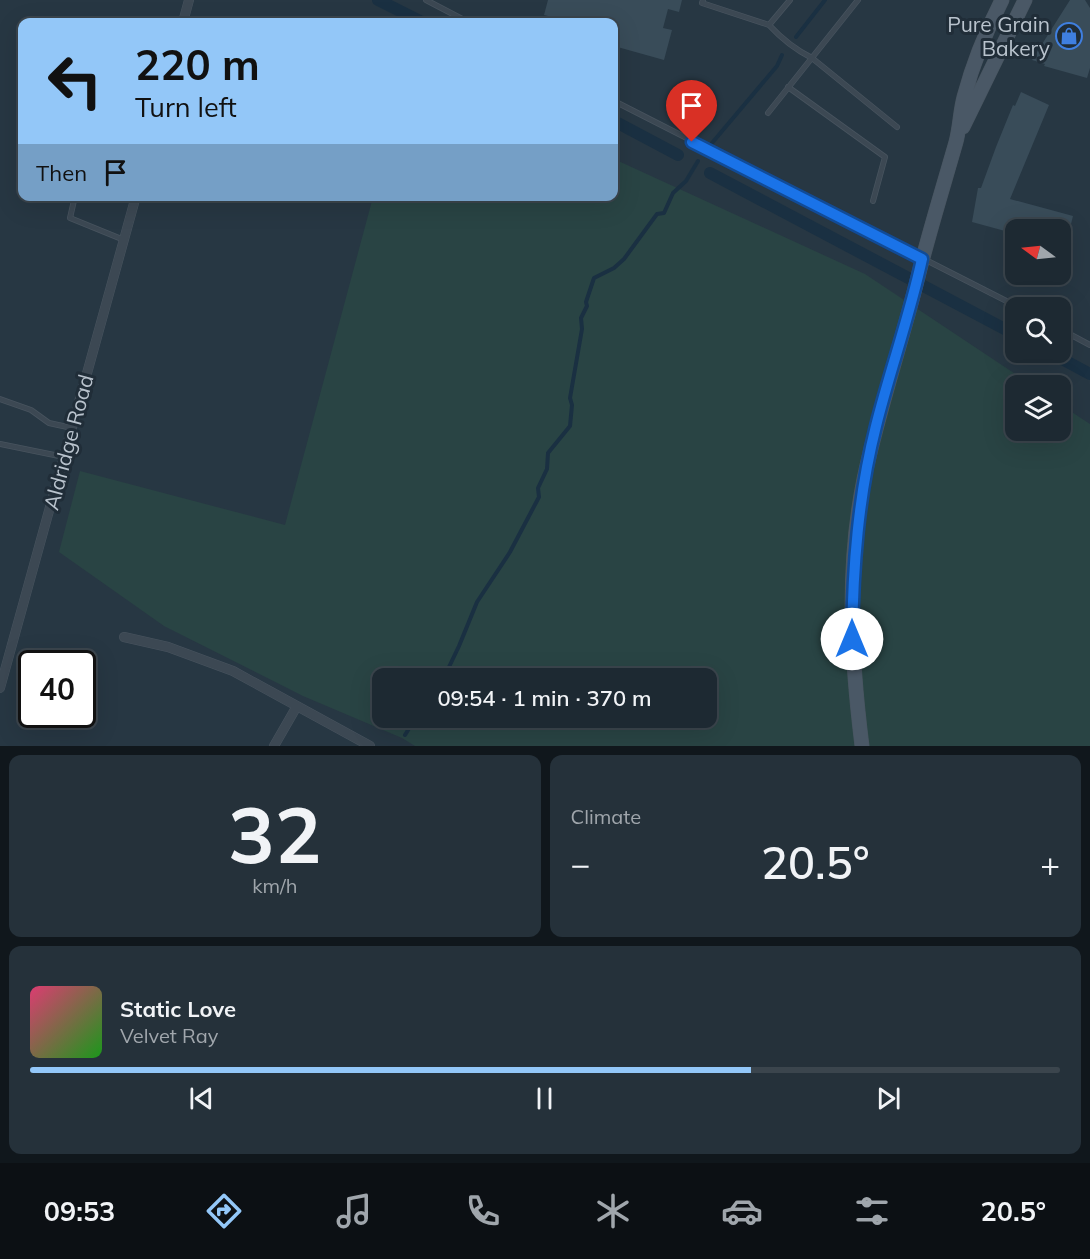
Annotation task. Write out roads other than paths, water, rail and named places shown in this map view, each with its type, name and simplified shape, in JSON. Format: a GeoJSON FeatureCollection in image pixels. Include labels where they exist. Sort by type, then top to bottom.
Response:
{"type":"FeatureCollection","features":[{"type":"Feature","properties":{"kind":"street"},"geometry":{"type":"LineString","coordinates":[[184,18],[189,0]]}},
{"type":"Feature","properties":{"kind":"street"},"geometry":{"type":"LineString","coordinates":[[957,139],[963,99],[975,60],[1002,0]]}},
{"type":"Feature","properties":{"kind":"street"},"geometry":{"type":"LineString","coordinates":[[862,746],[852,639],[856,536],[876,426],[940,191],[957,139],[1024,0]]}},
{"type":"Feature","properties":{"kind":"street","name":"Aldridge Road"},"geometry":{"type":"LineString","coordinates":[[0,688],[135,201]]}},
{"type":"Feature","properties":{"kind":"street"},"geometry":{"type":"LineString","coordinates":[[124,637],[168,646],[233,671],[370,746]]}},
{"type":"Feature","properties":{"kind":"street"},"geometry":{"type":"LineString","coordinates":[[274,746],[297,706]]}},
{"type":"Feature","properties":{"kind":"lane"},"geometry":{"type":"LineString","coordinates":[[426,0],[460,18]]}},
{"type":"Feature","properties":{"kind":"lane"},"geometry":{"type":"LineString","coordinates":[[703,0],[702,3],[769,25],[897,127]]}},
{"type":"Feature","properties":{"kind":"lane"},"geometry":{"type":"LineString","coordinates":[[769,25],[790,0]]}},
{"type":"Feature","properties":{"kind":"lane"},"geometry":{"type":"LineString","coordinates":[[768,113],[858,0]]}},
{"type":"Feature","properties":{"kind":"lane"},"geometry":{"type":"LineString","coordinates":[[788,87],[885,157],[873,201]]}},
{"type":"Feature","properties":{"kind":"lane"},"geometry":{"type":"LineString","coordinates":[[618,103],[922,263],[1005,301]]}},
{"type":"Feature","properties":{"kind":"lane"},"geometry":{"type":"LineString","coordinates":[[74,201],[70,218],[124,240]]}},
{"type":"Feature","properties":{"kind":"lane"},"geometry":{"type":"LineString","coordinates":[[1071,335],[1090,345]]}},
{"type":"Feature","properties":{"kind":"lane"},"geometry":{"type":"LineString","coordinates":[[0,399],[31,410],[49,423],[72,428]]}},
{"type":"Feature","properties":{"kind":"lane"},"geometry":{"type":"LineString","coordinates":[[0,444],[64,457]]}},
{"type":"Feature","properties":{"kind":"waterway"},"geometry":{"type":"LineString","coordinates":[[378,0],[414,18]]}},
{"type":"Feature","properties":{"kind":"waterway"},"geometry":{"type":"LineString","coordinates":[[796,37],[825,0]]}},
{"type":"Feature","properties":{"kind":"waterway"},"geometry":{"type":"LineString","coordinates":[[712,143],[777,66],[782,55]]}},
{"type":"Feature","properties":{"kind":"waterway"},"geometry":{"type":"LineString","coordinates":[[618,123],[678,155]]}},
{"type":"Feature","properties":{"kind":"waterway"},"geometry":{"type":"LineString","coordinates":[[448,668],[477,602],[510,552],[539,497],[538,488],[547,469],[548,453],[570,426],[572,405],[570,398],[582,329],[581,318],[587,306],[586,302],[594,278],[614,268],[624,259],[657,214],[664,213],[673,193],[686,181],[698,161]]}},
{"type":"Feature","properties":{"kind":"waterway"},"geometry":{"type":"LineString","coordinates":[[710,173],[1005,329]]}},
{"type":"Feature","properties":{"kind":"waterway"},"geometry":{"type":"LineString","coordinates":[[1070,363],[1090,374]]}},
{"type":"Feature","properties":{"kind":"waterway"},"geometry":{"type":"LineString","coordinates":[[405,735],[409,728]]}},
{"type":"Feature","properties":{"kind":"place","name":"Pure Grain Bakery"},"geometry":{"type":"Point","coordinates":[1069,36]}}]}
